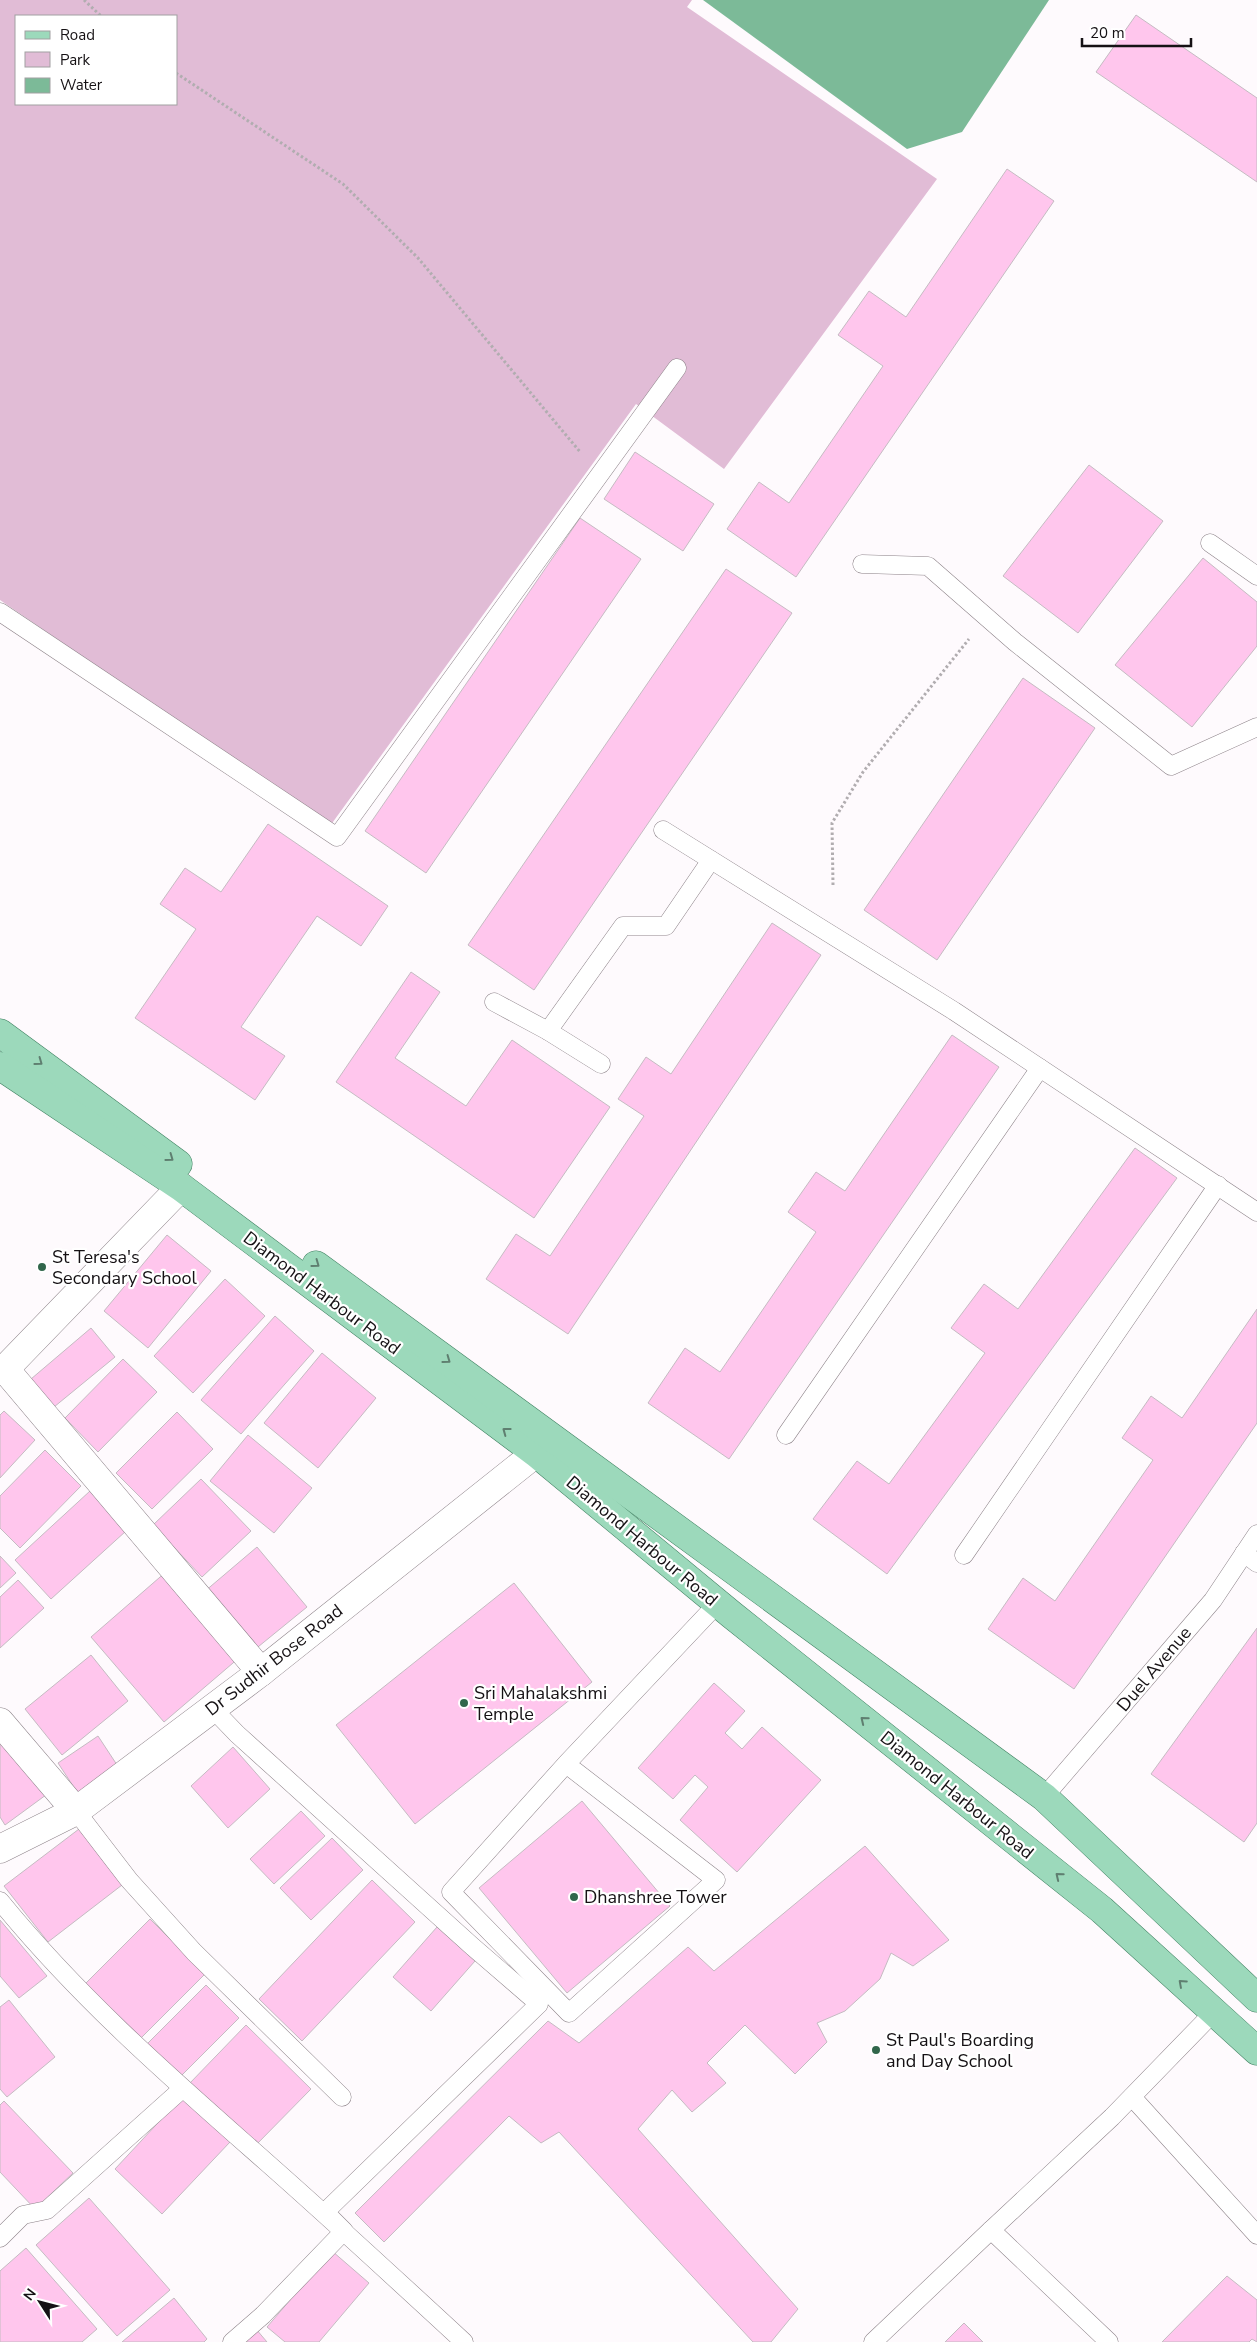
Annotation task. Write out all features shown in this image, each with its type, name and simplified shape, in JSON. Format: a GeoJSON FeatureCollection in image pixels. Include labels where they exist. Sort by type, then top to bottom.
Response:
{"type":"FeatureCollection","features":[{"type":"Feature","properties":{"kind":"main road","name":"Diamond Harbour Road"},"geometry":{"type":"LineString","coordinates":[[0,1033],[1044,1798],[1257,1998]]}},
{"type":"Feature","properties":{"kind":"main road","name":"Diamond Harbour Road"},"geometry":{"type":"LineString","coordinates":[[0,1066],[181,1187],[536,1453],[718,1603],[1102,1910],[1257,2051]]}},
{"type":"Feature","properties":{"kind":"street"},"geometry":{"type":"LineString","coordinates":[[181,1187],[5,1369],[261,1672]]}},
{"type":"Feature","properties":{"kind":"street","name":"Dr Sudhir Bose Road"},"geometry":{"type":"LineString","coordinates":[[0,1849],[76,1811],[261,1672],[536,1453]]}},
{"type":"Feature","properties":{"kind":"street"},"geometry":{"type":"LineString","coordinates":[[0,1722],[76,1811]]}},
{"type":"Feature","properties":{"kind":"lane"},"geometry":{"type":"LineString","coordinates":[[0,612],[337,836],[677,368]]}},
{"type":"Feature","properties":{"kind":"lane"},"geometry":{"type":"LineString","coordinates":[[1210,543],[1257,576]]}},
{"type":"Feature","properties":{"kind":"lane"},"geometry":{"type":"LineString","coordinates":[[862,564],[928,566],[987,617],[1171,766],[1257,727]]}},
{"type":"Feature","properties":{"kind":"lane"},"geometry":{"type":"LineString","coordinates":[[663,830],[1040,1068],[1257,1212]]}},
{"type":"Feature","properties":{"kind":"lane"},"geometry":{"type":"LineString","coordinates":[[548,1031],[623,926],[666,926],[711,860]]}},
{"type":"Feature","properties":{"kind":"lane"},"geometry":{"type":"LineString","coordinates":[[494,1002],[548,1031],[601,1064]]}},
{"type":"Feature","properties":{"kind":"lane"},"geometry":{"type":"LineString","coordinates":[[786,1435],[1040,1068]]}},
{"type":"Feature","properties":{"kind":"lane"},"geometry":{"type":"LineString","coordinates":[[964,1555],[1218,1185]]}},
{"type":"Feature","properties":{"kind":"lane","name":"Duel Avenue"},"geometry":{"type":"LineString","coordinates":[[1044,1798],[1250,1558],[1257,1534]]}},
{"type":"Feature","properties":{"kind":"lane"},"geometry":{"type":"LineString","coordinates":[[566,1764],[716,1880],[569,2012],[451,1892],[566,1764],[718,1603]]}},
{"type":"Feature","properties":{"kind":"lane"},"geometry":{"type":"LineString","coordinates":[[212,1708],[236,1734],[539,2004],[325,2212],[344,2231]]}},
{"type":"Feature","properties":{"kind":"lane"},"geometry":{"type":"LineString","coordinates":[[76,1811],[129,1880],[194,1952],[342,2097]]}},
{"type":"Feature","properties":{"kind":"lane"},"geometry":{"type":"LineString","coordinates":[[0,1901],[42,1952],[142,2053],[344,2231],[464,2342]]}},
{"type":"Feature","properties":{"kind":"lane"},"geometry":{"type":"LineString","coordinates":[[873,2342],[1132,2096],[1214,2012]]}},
{"type":"Feature","properties":{"kind":"lane"},"geometry":{"type":"LineString","coordinates":[[0,2238],[23,2215],[47,2210],[182,2089]]}},
{"type":"Feature","properties":{"kind":"lane"},"geometry":{"type":"LineString","coordinates":[[1132,2096],[1257,2236]]}},
{"type":"Feature","properties":{"kind":"lane"},"geometry":{"type":"LineString","coordinates":[[991,2230],[1109,2342]]}},
{"type":"Feature","properties":{"kind":"lane"},"geometry":{"type":"LineString","coordinates":[[232,2342],[263,2315],[344,2231]]}},
{"type":"Feature","properties":{"kind":"path"},"geometry":{"type":"LineString","coordinates":[[84,0],[100,15]]}},
{"type":"Feature","properties":{"kind":"path"},"geometry":{"type":"LineString","coordinates":[[178,74],[343,184],[418,258],[507,366],[600,474]]}},
{"type":"Feature","properties":{"kind":"path"},"geometry":{"type":"LineString","coordinates":[[833,885],[832,823],[863,772],[987,617]]}},
{"type":"Feature","properties":{"kind":"green space"},"geometry":{"type":"Polygon","coordinates":[[[0,0],[692,0],[687,7],[937,179],[724,469],[636,404],[330,826],[0,600],[0,0]]]}},
{"type":"Feature","properties":{"kind":"water"},"geometry":{"type":"Polygon","coordinates":[[[703,0],[1049,0],[962,132],[907,149],[703,0]]]}},
{"type":"Feature","properties":{"kind":"building"},"geometry":{"type":"Polygon","coordinates":[[[1136,15],[1257,98],[1257,182],[1096,72],[1136,15]]]}},
{"type":"Feature","properties":{"kind":"building"},"geometry":{"type":"Polygon","coordinates":[[[1007,169],[1054,201],[796,577],[727,529],[759,482],[789,503],[883,366],[838,335],[869,291],[906,317],[1007,169]]]}},
{"type":"Feature","properties":{"kind":"building"},"geometry":{"type":"Polygon","coordinates":[[[635,452],[714,504],[683,551],[604,499],[635,452]]]}},
{"type":"Feature","properties":{"kind":"building"},"geometry":{"type":"Polygon","coordinates":[[[1089,465],[1163,521],[1078,633],[1003,576],[1089,465]]]}},
{"type":"Feature","properties":{"kind":"building"},"geometry":{"type":"Polygon","coordinates":[[[580,518],[641,559],[426,873],[365,831],[580,518]]]}},
{"type":"Feature","properties":{"kind":"building"},"geometry":{"type":"Polygon","coordinates":[[[1203,558],[1257,602],[1257,646],[1192,727],[1115,665],[1203,558]]]}},
{"type":"Feature","properties":{"kind":"building"},"geometry":{"type":"Polygon","coordinates":[[[726,569],[792,613],[534,990],[468,945],[726,569]]]}},
{"type":"Feature","properties":{"kind":"building"},"geometry":{"type":"Polygon","coordinates":[[[1023,678],[1095,728],[937,960],[864,910],[1023,678]]]}},
{"type":"Feature","properties":{"kind":"building"},"geometry":{"type":"Polygon","coordinates":[[[268,824],[388,906],[361,946],[317,916],[241,1027],[285,1056],[255,1100],[135,1018],[196,929],[160,904],[185,868],[221,892],[268,824]]]}},
{"type":"Feature","properties":{"kind":"building"},"geometry":{"type":"Polygon","coordinates":[[[772,923],[821,955],[568,1334],[486,1279],[516,1234],[550,1256],[644,1116],[618,1099],[646,1057],[671,1074],[772,923]]]}},
{"type":"Feature","properties":{"kind":"building"},"geometry":{"type":"Polygon","coordinates":[[[411,972],[440,992],[395,1058],[466,1106],[512,1040],[610,1107],[534,1218],[336,1082],[411,972]]]}},
{"type":"Feature","properties":{"kind":"building"},"geometry":{"type":"Polygon","coordinates":[[[952,1035],[999,1067],[729,1459],[648,1403],[685,1348],[720,1372],[816,1232],[788,1212],[816,1172],[845,1191],[952,1035]]]}},
{"type":"Feature","properties":{"kind":"building"},"geometry":{"type":"Polygon","coordinates":[[[1135,1148],[1177,1178],[887,1574],[813,1519],[857,1461],[889,1484],[985,1353],[951,1328],[984,1284],[1018,1309],[1135,1148]]]}},
{"type":"Feature","properties":{"kind":"building"},"geometry":{"type":"Polygon","coordinates":[[[167,1235],[211,1271],[148,1348],[104,1311],[167,1235]]]}},
{"type":"Feature","properties":{"kind":"building"},"geometry":{"type":"Polygon","coordinates":[[[225,1279],[265,1316],[193,1393],[154,1356],[225,1279]]]}},
{"type":"Feature","properties":{"kind":"building"},"geometry":{"type":"Polygon","coordinates":[[[1257,1309],[1257,1423],[1074,1689],[988,1629],[1023,1578],[1055,1601],[1153,1460],[1122,1438],[1151,1396],[1182,1418],[1257,1309]]]}},
{"type":"Feature","properties":{"kind":"building"},"geometry":{"type":"Polygon","coordinates":[[[275,1316],[314,1351],[241,1434],[201,1400],[275,1316]]]}},
{"type":"Feature","properties":{"kind":"building"},"geometry":{"type":"Polygon","coordinates":[[[91,1328],[115,1357],[54,1407],[31,1379],[91,1328]]]}},
{"type":"Feature","properties":{"kind":"building"},"geometry":{"type":"Polygon","coordinates":[[[322,1353],[376,1398],[318,1468],[264,1423],[322,1353]]]}},
{"type":"Feature","properties":{"kind":"building"},"geometry":{"type":"Polygon","coordinates":[[[123,1359],[157,1392],[98,1452],[65,1418],[123,1359]]]}},
{"type":"Feature","properties":{"kind":"building"},"geometry":{"type":"Polygon","coordinates":[[[4,1411],[35,1440],[0,1478],[0,1415],[4,1411]]]}},
{"type":"Feature","properties":{"kind":"building"},"geometry":{"type":"Polygon","coordinates":[[[177,1412],[213,1449],[152,1509],[116,1473],[177,1412]]]}},
{"type":"Feature","properties":{"kind":"building"},"geometry":{"type":"Polygon","coordinates":[[[248,1435],[312,1488],[274,1533],[210,1481],[248,1435]]]}},
{"type":"Feature","properties":{"kind":"building"},"geometry":{"type":"Polygon","coordinates":[[[45,1450],[81,1486],[20,1548],[0,1528],[0,1496],[45,1450]]]}},
{"type":"Feature","properties":{"kind":"building"},"geometry":{"type":"Polygon","coordinates":[[[201,1479],[251,1531],[202,1577],[153,1525],[201,1479]]]}},
{"type":"Feature","properties":{"kind":"building"},"geometry":{"type":"Polygon","coordinates":[[[90,1491],[126,1531],[51,1599],[15,1560],[90,1491]]]}},
{"type":"Feature","properties":{"kind":"building"},"geometry":{"type":"Polygon","coordinates":[[[257,1547],[307,1607],[253,1651],[204,1592],[257,1547]]]}},
{"type":"Feature","properties":{"kind":"building"},"geometry":{"type":"Polygon","coordinates":[[[0,1556],[16,1573],[0,1588],[0,1556]]]}},
{"type":"Feature","properties":{"kind":"building"},"geometry":{"type":"Polygon","coordinates":[[[167,1571],[240,1657],[164,1722],[91,1637],[167,1571]]]}},
{"type":"Feature","properties":{"kind":"building"},"geometry":{"type":"Polygon","coordinates":[[[18,1580],[44,1608],[0,1648],[0,1597],[18,1580]]]}},
{"type":"Feature","properties":{"kind":"building","name":"Sri Mahalakshmi Temple"},"geometry":{"type":"Polygon","coordinates":[[[514,1583],[592,1682],[415,1824],[336,1725],[514,1583]]]}},
{"type":"Feature","properties":{"kind":"building"},"geometry":{"type":"Polygon","coordinates":[[[1257,1628],[1257,1823],[1244,1842],[1151,1774],[1257,1628]]]}},
{"type":"Feature","properties":{"kind":"building"},"geometry":{"type":"Polygon","coordinates":[[[91,1655],[128,1701],[62,1755],[25,1709],[91,1655]]]}},
{"type":"Feature","properties":{"kind":"building"},"geometry":{"type":"Polygon","coordinates":[[[714,1683],[745,1711],[725,1733],[742,1749],[762,1727],[821,1780],[737,1872],[680,1820],[708,1787],[695,1775],[673,1799],[638,1768],[714,1683]]]}},
{"type":"Feature","properties":{"kind":"building"},"geometry":{"type":"Polygon","coordinates":[[[98,1736],[121,1771],[81,1798],[58,1763],[98,1736]]]}},
{"type":"Feature","properties":{"kind":"building"},"geometry":{"type":"Polygon","coordinates":[[[0,1737],[50,1792],[5,1825],[0,1817],[0,1737]]]}},
{"type":"Feature","properties":{"kind":"building"},"geometry":{"type":"Polygon","coordinates":[[[233,1747],[270,1789],[228,1828],[191,1786],[233,1747]]]}},
{"type":"Feature","properties":{"kind":"building","name":"Dhanshree Tower"},"geometry":{"type":"Polygon","coordinates":[[[582,1801],[670,1906],[567,1993],[479,1888],[582,1801]]]}},
{"type":"Feature","properties":{"kind":"building"},"geometry":{"type":"Polygon","coordinates":[[[301,1811],[325,1836],[274,1884],[250,1859],[301,1811]]]}},
{"type":"Feature","properties":{"kind":"building"},"geometry":{"type":"Polygon","coordinates":[[[79,1829],[122,1885],[48,1942],[4,1886],[79,1829]]]}},
{"type":"Feature","properties":{"kind":"building"},"geometry":{"type":"Polygon","coordinates":[[[332,1838],[363,1870],[311,1920],[280,1888],[332,1838]]]}},
{"type":"Feature","properties":{"kind":"building"},"geometry":{"type":"Polygon","coordinates":[[[865,1846],[949,1940],[913,1966],[891,1953],[880,1979],[845,2011],[817,2023],[827,2042],[795,2074],[745,2025],[707,2063],[726,2083],[692,2112],[672,2090],[638,2129],[798,2309],[771,2342],[753,2342],[559,2132],[541,2143],[509,2116],[384,2242],[355,2213],[548,2021],[579,2043],[688,1947],[714,1971],[865,1846]]]}},
{"type":"Feature","properties":{"kind":"building"},"geometry":{"type":"Polygon","coordinates":[[[372,1880],[415,1922],[302,2041],[259,1999],[372,1880]]]}},
{"type":"Feature","properties":{"kind":"building"},"geometry":{"type":"Polygon","coordinates":[[[150,1919],[205,1974],[138,2041],[83,1986],[150,1919]]]}},
{"type":"Feature","properties":{"kind":"building"},"geometry":{"type":"Polygon","coordinates":[[[0,1920],[47,1976],[19,1998],[0,1976],[0,1920]]]}},
{"type":"Feature","properties":{"kind":"building"},"geometry":{"type":"Polygon","coordinates":[[[437,1927],[475,1961],[431,2011],[393,1977],[437,1927]]]}},
{"type":"Feature","properties":{"kind":"building"},"geometry":{"type":"Polygon","coordinates":[[[206,1985],[239,2018],[179,2078],[146,2045],[206,1985]]]}},
{"type":"Feature","properties":{"kind":"building"},"geometry":{"type":"Polygon","coordinates":[[[9,2000],[55,2057],[7,2097],[0,2089],[0,2007],[9,2000]]]}},
{"type":"Feature","properties":{"kind":"building"},"geometry":{"type":"Polygon","coordinates":[[[246,2025],[311,2089],[254,2147],[189,2084],[246,2025]]]}},
{"type":"Feature","properties":{"kind":"building"},"geometry":{"type":"Polygon","coordinates":[[[182,2097],[230,2142],[162,2214],[115,2169],[182,2097]]]}},
{"type":"Feature","properties":{"kind":"building"},"geometry":{"type":"Polygon","coordinates":[[[4,2101],[73,2173],[35,2209],[0,2172],[0,2105],[4,2101]]]}},
{"type":"Feature","properties":{"kind":"building"},"geometry":{"type":"Polygon","coordinates":[[[89,2198],[170,2290],[117,2336],[36,2245],[89,2198]]]}},
{"type":"Feature","properties":{"kind":"building"},"geometry":{"type":"Polygon","coordinates":[[[26,2248],[97,2329],[82,2342],[0,2342],[0,2271],[26,2248]]]}},
{"type":"Feature","properties":{"kind":"building"},"geometry":{"type":"Polygon","coordinates":[[[332,2251],[369,2283],[319,2342],[285,2342],[267,2327],[332,2251]]]}},
{"type":"Feature","properties":{"kind":"building"},"geometry":{"type":"Polygon","coordinates":[[[1227,2276],[1257,2300],[1257,2342],[1252,2339],[1249,2342],[1162,2342],[1227,2276]]]}},
{"type":"Feature","properties":{"kind":"building"},"geometry":{"type":"Polygon","coordinates":[[[174,2298],[207,2339],[204,2342],[122,2342],[174,2298]]]}},
{"type":"Feature","properties":{"kind":"building"},"geometry":{"type":"Polygon","coordinates":[[[964,2323],[983,2342],[945,2342],[964,2323]]]}},
{"type":"Feature","properties":{"kind":"building"},"geometry":{"type":"Polygon","coordinates":[[[256,2329],[267,2342],[240,2342],[256,2329]]]}},
{"type":"Feature","properties":{"kind":"place","name":"St Teresa's Secondary School"},"geometry":{"type":"Point","coordinates":[42,1267]}},
{"type":"Feature","properties":{"kind":"place","name":"Sri Mahalakshmi Temple"},"geometry":{"type":"Point","coordinates":[464,1703]}},
{"type":"Feature","properties":{"kind":"place","name":"Dhanshree Tower"},"geometry":{"type":"Point","coordinates":[574,1897]}},
{"type":"Feature","properties":{"kind":"place","name":"St Paul's Boarding and Day School"},"geometry":{"type":"Point","coordinates":[876,2050]}}]}
